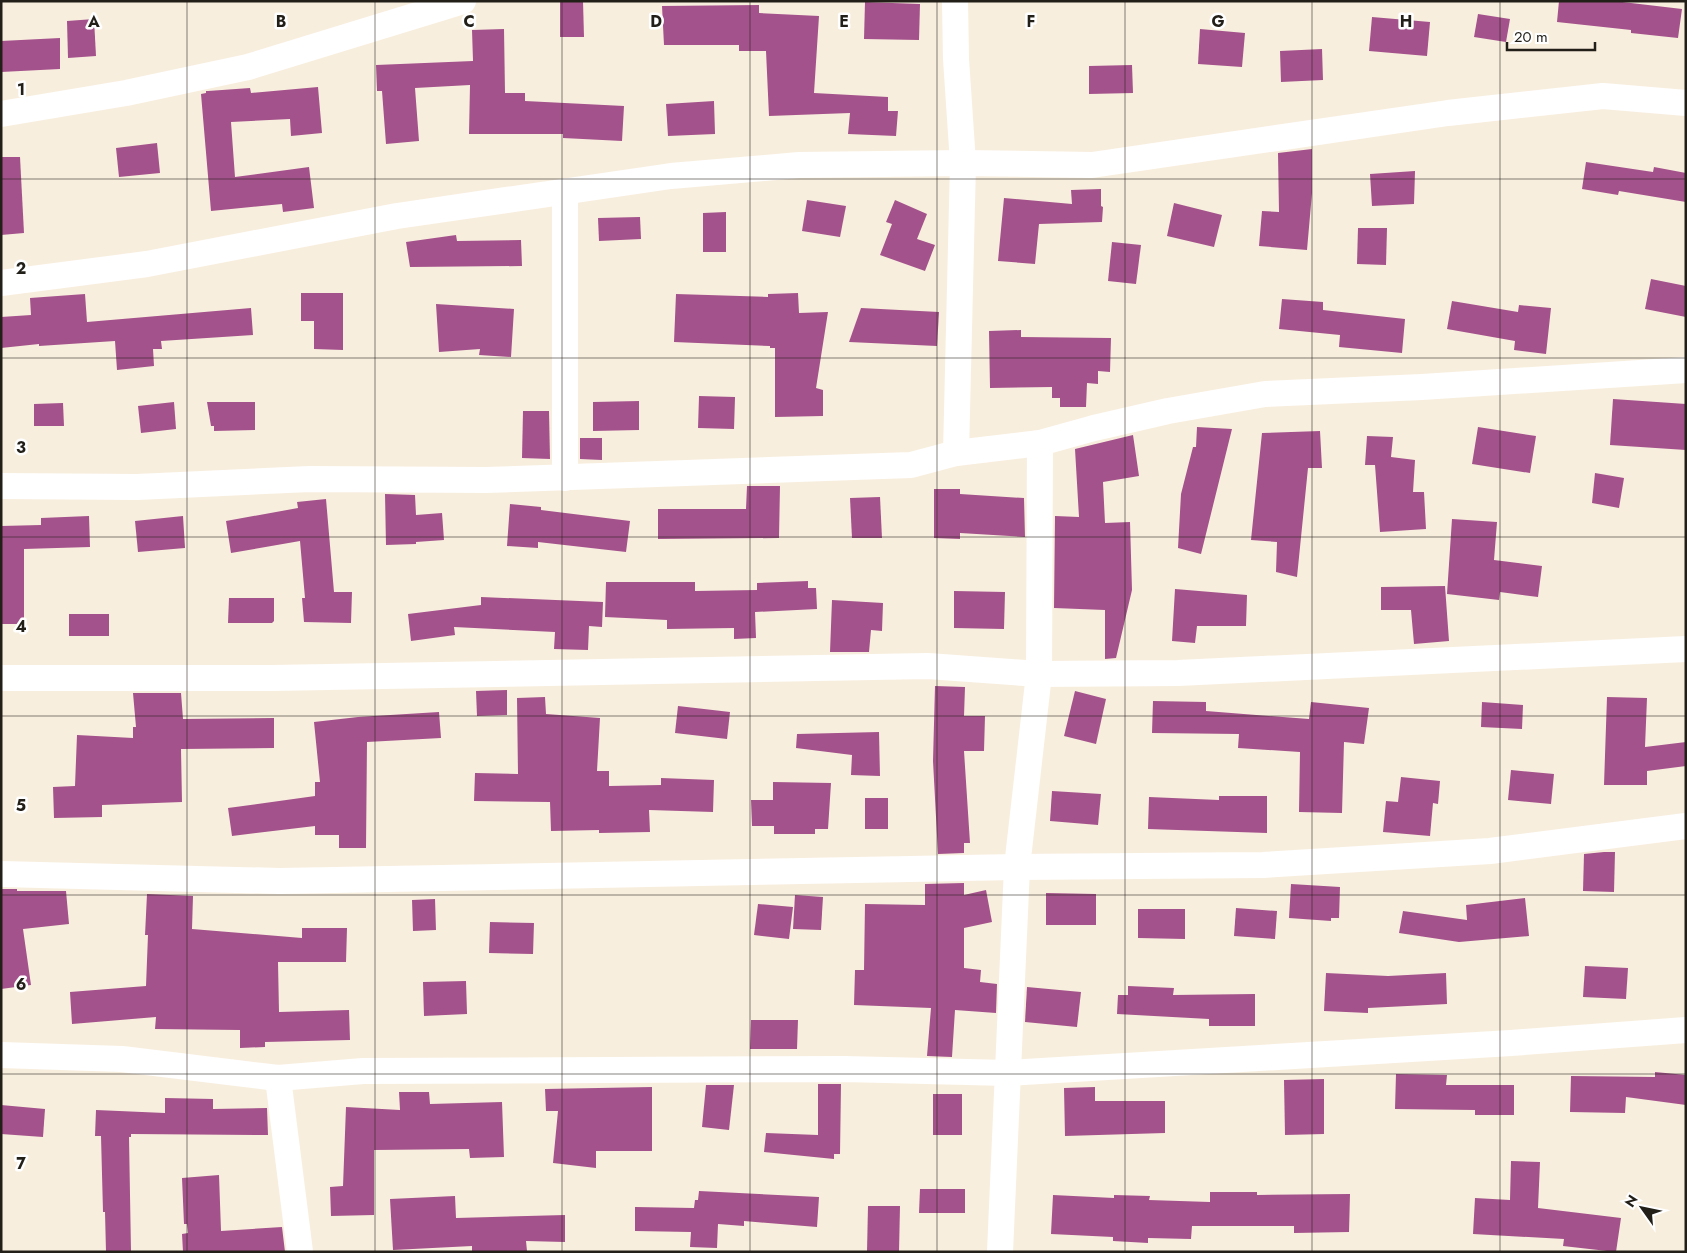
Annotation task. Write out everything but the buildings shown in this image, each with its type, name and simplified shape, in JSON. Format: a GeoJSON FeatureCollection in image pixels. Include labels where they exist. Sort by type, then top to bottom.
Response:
{"type":"FeatureCollection","features":[{"type":"Feature","properties":{"kind":"street"},"geometry":{"type":"LineString","coordinates":[[1,114],[126,93],[248,67],[463,1]]}},
{"type":"Feature","properties":{"kind":"street"},"geometry":{"type":"LineString","coordinates":[[955,1],[956,59],[963,163],[956,453]]}},
{"type":"Feature","properties":{"kind":"street"},"geometry":{"type":"LineString","coordinates":[[1,283],[147,264],[397,216],[671,176],[799,165],[963,163],[1092,165],[1448,113],[1603,96],[1686,103]]}},
{"type":"Feature","properties":{"kind":"street"},"geometry":{"type":"LineString","coordinates":[[565,191],[565,478]]}},
{"type":"Feature","properties":{"kind":"street"},"geometry":{"type":"LineString","coordinates":[[1,486],[137,487],[310,479],[486,480],[911,466],[956,453],[1040,444],[1094,428],[1168,411],[1265,394],[1422,388],[1686,370]]}},
{"type":"Feature","properties":{"kind":"street"},"geometry":{"type":"LineString","coordinates":[[1000,1252],[1017,867],[1039,674],[1040,444]]}},
{"type":"Feature","properties":{"kind":"street"},"geometry":{"type":"LineString","coordinates":[[1,678],[282,678],[928,666],[1039,674],[1188,673],[1686,648]]}},
{"type":"Feature","properties":{"kind":"street"},"geometry":{"type":"LineString","coordinates":[[1,874],[280,881],[1017,867],[1263,865],[1490,850],[1686,826]]}},
{"type":"Feature","properties":{"kind":"street"},"geometry":{"type":"LineString","coordinates":[[1,1055],[122,1059],[278,1078],[373,1071],[844,1069],[1008,1073],[1501,1044],[1686,1030]]}},
{"type":"Feature","properties":{"kind":"street"},"geometry":{"type":"LineString","coordinates":[[278,1078],[300,1252]]}}]}
